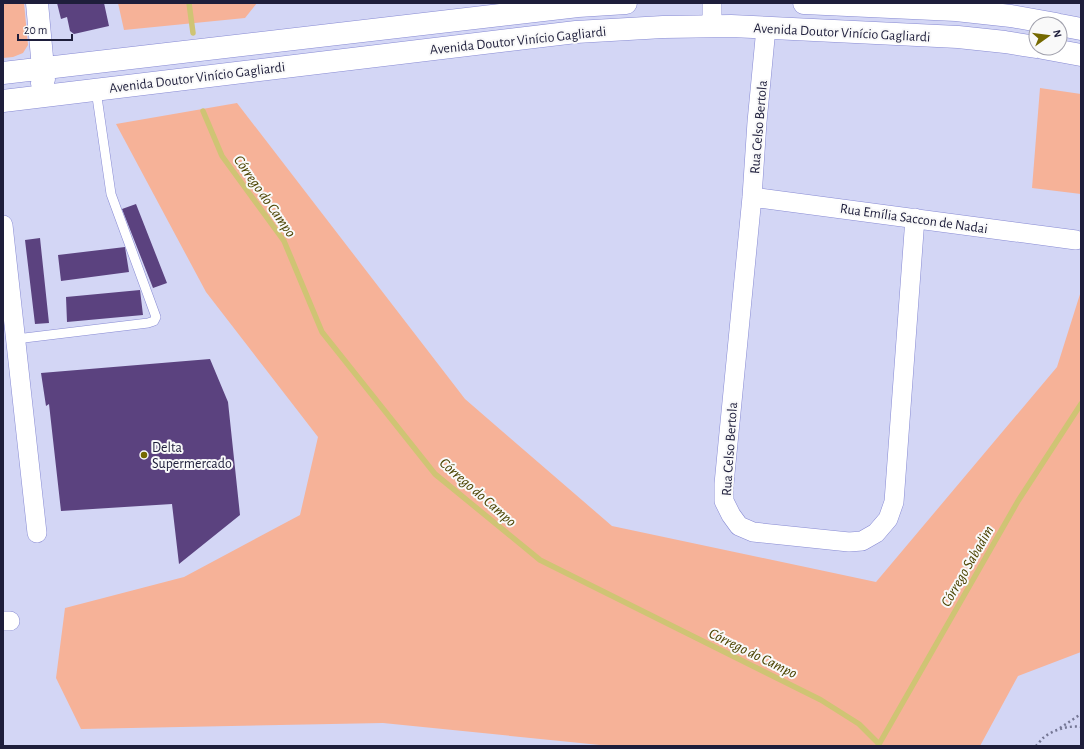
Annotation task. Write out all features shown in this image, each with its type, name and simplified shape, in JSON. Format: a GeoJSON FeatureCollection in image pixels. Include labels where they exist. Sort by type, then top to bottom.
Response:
{"type":"FeatureCollection","features":[{"type":"Feature","properties":{"kind":"street"},"geometry":{"type":"LineString","coordinates":[[30,97],[39,88],[44,79],[36,3]]}},
{"type":"Feature","properties":{"kind":"street","name":"Avenida Doutor Vinício Gagliardi"},"geometry":{"type":"LineString","coordinates":[[3,73],[578,6],[626,3]]}},
{"type":"Feature","properties":{"kind":"street"},"geometry":{"type":"LineString","coordinates":[[712,3],[712,26]]}},
{"type":"Feature","properties":{"kind":"street","name":"Avenida Doutor Vinício Gagliardi"},"geometry":{"type":"LineString","coordinates":[[804,3],[956,10],[1028,19]]}},
{"type":"Feature","properties":{"kind":"street"},"geometry":{"type":"LineString","coordinates":[[408,26],[411,52]]}},
{"type":"Feature","properties":{"kind":"street","name":"Avenida Doutor Vinício Gagliardi"},"geometry":{"type":"LineString","coordinates":[[3,101],[576,32],[663,27],[712,26],[766,28],[958,38],[1006,42],[1028,46]]}},
{"type":"Feature","properties":{"kind":"street"},"geometry":{"type":"LineString","coordinates":[[1068,27],[1081,29]]}},
{"type":"Feature","properties":{"kind":"street","name":"Rua Celso Bertola"},"geometry":{"type":"LineString","coordinates":[[766,28],[757,122],[752,197],[724,484],[724,501],[730,515],[739,526],[753,532],[850,542],[862,541],[876,533],[888,519],[894,502],[915,218]]}},
{"type":"Feature","properties":{"kind":"street"},"geometry":{"type":"LineString","coordinates":[[1068,53],[1081,55]]}},
{"type":"Feature","properties":{"kind":"street","name":"Rua Emília Saccon de Nadai"},"geometry":{"type":"LineString","coordinates":[[752,197],[1076,240]]}},
{"type":"Feature","properties":{"kind":"street"},"geometry":{"type":"LineString","coordinates":[[3,225],[37,533]]}},
{"type":"Feature","properties":{"kind":"lane"},"geometry":{"type":"LineString","coordinates":[[16,339],[151,323],[156,317],[111,194],[96,89]]}},
{"type":"Feature","properties":{"kind":"path"},"geometry":{"type":"LineString","coordinates":[[1036,746],[1043,738],[1081,714]]}},
{"type":"Feature","properties":{"kind":"path"},"geometry":{"type":"LineString","coordinates":[[1058,729],[1076,726],[1081,727]]}},
{"type":"Feature","properties":{"kind":"shaded area"},"geometry":{"type":"Polygon","coordinates":[[[3,3],[24,3],[28,45],[23,53],[13,57],[3,58],[3,3]]]}},
{"type":"Feature","properties":{"kind":"shaded area"},"geometry":{"type":"Polygon","coordinates":[[[118,3],[257,3],[245,18],[124,30],[118,3]]]}},
{"type":"Feature","properties":{"kind":"shaded area"},"geometry":{"type":"Polygon","coordinates":[[[1040,88],[1081,94],[1081,194],[1032,188],[1040,88]]]}},
{"type":"Feature","properties":{"kind":"shaded area"},"geometry":{"type":"Polygon","coordinates":[[[237,103],[465,399],[612,526],[876,582],[1057,367],[1081,291],[1081,652],[1018,676],[980,746],[610,746],[383,723],[81,729],[56,678],[65,608],[184,577],[300,515],[318,437],[206,292],[116,124],[237,103]]]}},
{"type":"Feature","properties":{"kind":"building"},"geometry":{"type":"Polygon","coordinates":[[[57,3],[104,3],[109,26],[74,34],[70,31],[67,17],[61,19],[57,3]]]}},
{"type":"Feature","properties":{"kind":"building"},"geometry":{"type":"Polygon","coordinates":[[[136,204],[167,283],[153,288],[122,209],[136,204]]]}},
{"type":"Feature","properties":{"kind":"building"},"geometry":{"type":"Polygon","coordinates":[[[40,238],[49,323],[35,324],[25,240],[40,238]]]}},
{"type":"Feature","properties":{"kind":"building"},"geometry":{"type":"Polygon","coordinates":[[[125,247],[129,272],[61,281],[58,255],[125,247]]]}},
{"type":"Feature","properties":{"kind":"building"},"geometry":{"type":"Polygon","coordinates":[[[140,290],[143,315],[67,322],[66,297],[140,290]]]}},
{"type":"Feature","properties":{"kind":"building","name":"Delta Supermercado"},"geometry":{"type":"Polygon","coordinates":[[[210,359],[228,402],[240,515],[179,564],[172,504],[61,511],[49,404],[46,406],[41,373],[210,359]]]}},
{"type":"Feature","properties":{"kind":"waterway","name":"Córrego do Campo"},"geometry":{"type":"LineString","coordinates":[[189,3],[193,33]]}},
{"type":"Feature","properties":{"kind":"waterway","name":"Córrego do Campo"},"geometry":{"type":"LineString","coordinates":[[203,111],[222,156],[284,241],[322,332],[435,474],[540,560],[821,700],[859,724],[879,744]]}},
{"type":"Feature","properties":{"kind":"waterway","name":"Córrego Sabadim"},"geometry":{"type":"LineString","coordinates":[[878,746],[1018,501],[1081,404]]}},
{"type":"Feature","properties":{"kind":"place","name":"Delta Supermercado"},"geometry":{"type":"Point","coordinates":[144,455]}}]}
